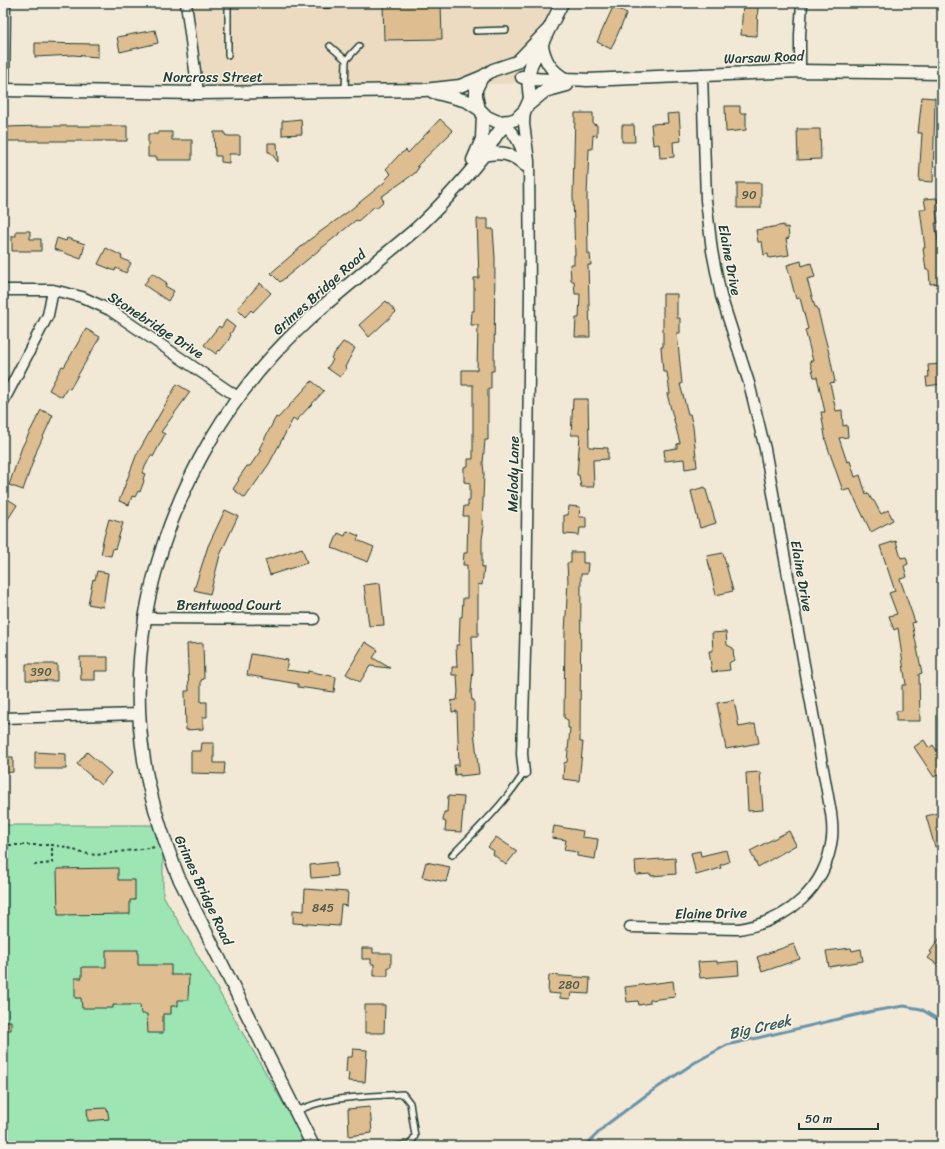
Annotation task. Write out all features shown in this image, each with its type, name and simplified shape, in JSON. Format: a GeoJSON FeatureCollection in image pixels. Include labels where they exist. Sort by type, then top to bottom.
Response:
{"type":"FeatureCollection","features":[{"type":"Feature","properties":{"kind":"street"},"geometry":{"type":"LineString","coordinates":[[3,90],[5,3]]}},
{"type":"Feature","properties":{"kind":"street"},"geometry":{"type":"LineString","coordinates":[[186,3],[198,93]]}},
{"type":"Feature","properties":{"kind":"street"},"geometry":{"type":"LineString","coordinates":[[526,108],[530,99],[526,80],[531,65],[542,46],[547,31],[562,3]]}},
{"type":"Feature","properties":{"kind":"street"},"geometry":{"type":"LineString","coordinates":[[800,71],[802,3]]}},
{"type":"Feature","properties":{"kind":"street"},"geometry":{"type":"LineString","coordinates":[[482,78],[487,73],[517,62],[547,31]]}},
{"type":"Feature","properties":{"kind":"street"},"geometry":{"type":"LineString","coordinates":[[542,46],[549,66],[565,79]]}},
{"type":"Feature","properties":{"kind":"street"},"geometry":{"type":"LineString","coordinates":[[499,69],[513,70],[526,80]]}},
{"type":"Feature","properties":{"kind":"street","name":"Warsaw Road"},"geometry":{"type":"LineString","coordinates":[[526,80],[588,80],[800,71],[942,73]]}},
{"type":"Feature","properties":{"kind":"street","name":"Elaine Drive"},"geometry":{"type":"LineString","coordinates":[[630,927],[739,929],[757,926],[772,920],[796,906],[815,884],[827,861],[832,837],[830,807],[765,449],[749,383],[722,296],[712,251],[706,200],[702,74]]}},
{"type":"Feature","properties":{"kind":"street","name":"Norcross Street"},"geometry":{"type":"LineString","coordinates":[[3,90],[198,93],[424,90],[460,86],[482,78]]}},
{"type":"Feature","properties":{"kind":"street","name":"Grimes Bridge Road"},"geometry":{"type":"LineString","coordinates":[[470,171],[482,139],[481,111],[477,102],[476,89],[482,78]]}},
{"type":"Feature","properties":{"kind":"street","name":"Warsaw Road"},"geometry":{"type":"LineString","coordinates":[[526,108],[538,96],[553,88],[588,80]]}},
{"type":"Feature","properties":{"kind":"street","name":"Norcross Street"},"geometry":{"type":"LineString","coordinates":[[424,90],[467,101],[481,111]]}},
{"type":"Feature","properties":{"kind":"street","name":"Grimes Bridge Road"},"geometry":{"type":"LineString","coordinates":[[313,1146],[178,876],[166,844],[151,796],[143,759],[139,714],[139,667],[144,618],[159,556],[176,510],[204,452],[239,398],[272,355],[309,318],[416,228],[446,199],[483,155],[504,123],[516,119],[526,108]]}},
{"type":"Feature","properties":{"kind":"street","name":"Melody Lane"},"geometry":{"type":"LineString","coordinates":[[524,773],[522,754],[530,392],[527,169],[529,155],[524,124],[526,108]]}},
{"type":"Feature","properties":{"kind":"street"},"geometry":{"type":"LineString","coordinates":[[481,111],[504,123]]}},
{"type":"Feature","properties":{"kind":"street","name":"Melody Lane"},"geometry":{"type":"LineString","coordinates":[[504,123],[514,134],[518,142],[527,169]]}},
{"type":"Feature","properties":{"kind":"street"},"geometry":{"type":"LineString","coordinates":[[483,155],[506,153],[515,156],[527,169]]}},
{"type":"Feature","properties":{"kind":"street","name":"Stonebridge Drive"},"geometry":{"type":"LineString","coordinates":[[3,290],[53,290],[82,297],[110,310],[239,398]]}},
{"type":"Feature","properties":{"kind":"street"},"geometry":{"type":"LineString","coordinates":[[3,402],[48,315],[53,290]]}},
{"type":"Feature","properties":{"kind":"street","name":"Brentwood Court"},"geometry":{"type":"LineString","coordinates":[[144,618],[314,619]]}},
{"type":"Feature","properties":{"kind":"street"},"geometry":{"type":"LineString","coordinates":[[3,718],[139,714]]}},
{"type":"Feature","properties":{"kind":"lane"},"geometry":{"type":"LineString","coordinates":[[228,3],[228,55]]}},
{"type":"Feature","properties":{"kind":"lane"},"geometry":{"type":"LineString","coordinates":[[298,4],[328,5]]}},
{"type":"Feature","properties":{"kind":"lane"},"geometry":{"type":"LineString","coordinates":[[476,31],[506,30]]}},
{"type":"Feature","properties":{"kind":"lane"},"geometry":{"type":"LineString","coordinates":[[330,46],[346,60]]}},
{"type":"Feature","properties":{"kind":"lane"},"geometry":{"type":"LineString","coordinates":[[345,90],[346,60],[358,46]]}},
{"type":"Feature","properties":{"kind":"lane"},"geometry":{"type":"LineString","coordinates":[[452,855],[488,820],[512,792],[524,773]]}},
{"type":"Feature","properties":{"kind":"lane"},"geometry":{"type":"LineString","coordinates":[[295,1112],[311,1104],[327,1100],[403,1094],[410,1102],[416,1136],[410,1145],[396,1146]]}},
{"type":"Feature","properties":{"kind":"path"},"geometry":{"type":"LineString","coordinates":[[3,845],[52,845],[96,855],[166,844]]}},
{"type":"Feature","properties":{"kind":"path"},"geometry":{"type":"LineString","coordinates":[[34,865],[52,863],[52,845]]}},
{"type":"Feature","properties":{"kind":"shaded area"},"geometry":{"type":"Polygon","coordinates":[[[189,3],[565,3],[530,83],[197,93],[189,3]]]}},
{"type":"Feature","properties":{"kind":"green space"},"geometry":{"type":"Polygon","coordinates":[[[3,825],[163,825],[163,895],[308,1146],[3,1146],[3,825]]]}},
{"type":"Feature","properties":{"kind":"building"},"geometry":{"type":"Polygon","coordinates":[[[383,3],[441,3],[442,39],[384,40],[383,3]]]}},
{"type":"Feature","properties":{"kind":"building"},"geometry":{"type":"Polygon","coordinates":[[[743,3],[758,3],[757,36],[741,35],[743,3]]]}},
{"type":"Feature","properties":{"kind":"building"},"geometry":{"type":"Polygon","coordinates":[[[613,7],[627,13],[611,49],[597,42],[613,7]]]}},
{"type":"Feature","properties":{"kind":"building"},"geometry":{"type":"Polygon","coordinates":[[[155,30],[158,43],[120,52],[117,37],[155,30]]]}},
{"type":"Feature","properties":{"kind":"building"},"geometry":{"type":"Polygon","coordinates":[[[35,43],[98,44],[98,57],[73,55],[35,57],[35,43]]]}},
{"type":"Feature","properties":{"kind":"building"},"geometry":{"type":"Polygon","coordinates":[[[922,97],[935,98],[933,182],[919,181],[922,133],[918,133],[922,97]]]}},
{"type":"Feature","properties":{"kind":"building"},"geometry":{"type":"Polygon","coordinates":[[[725,106],[740,106],[740,113],[746,113],[746,130],[726,132],[725,106]]]}},
{"type":"Feature","properties":{"kind":"building"},"geometry":{"type":"Polygon","coordinates":[[[575,113],[593,113],[593,124],[597,125],[597,136],[593,135],[592,149],[589,149],[587,196],[588,254],[590,254],[591,265],[588,265],[590,337],[575,337],[576,318],[579,318],[580,294],[575,294],[574,281],[571,281],[570,264],[574,264],[575,255],[573,196],[575,113]]]}},
{"type":"Feature","properties":{"kind":"building"},"geometry":{"type":"Polygon","coordinates":[[[679,113],[681,141],[673,142],[674,157],[660,158],[659,144],[653,145],[651,124],[668,123],[667,114],[679,113]]]}},
{"type":"Feature","properties":{"kind":"building"},"geometry":{"type":"Polygon","coordinates":[[[301,119],[302,134],[282,135],[282,121],[301,119]]]}},
{"type":"Feature","properties":{"kind":"building"},"geometry":{"type":"Polygon","coordinates":[[[440,119],[453,131],[417,166],[419,167],[415,173],[381,197],[384,201],[376,208],[375,206],[358,221],[356,220],[280,282],[271,273],[309,240],[349,211],[386,181],[385,180],[391,174],[386,169],[399,155],[406,150],[408,153],[440,119]]]}},
{"type":"Feature","properties":{"kind":"building"},"geometry":{"type":"Polygon","coordinates":[[[622,125],[634,125],[635,142],[622,142],[622,125]]]}},
{"type":"Feature","properties":{"kind":"building"},"geometry":{"type":"Polygon","coordinates":[[[127,126],[127,141],[6,141],[6,127],[127,126]]]}},
{"type":"Feature","properties":{"kind":"building"},"geometry":{"type":"Polygon","coordinates":[[[797,129],[820,129],[821,159],[798,160],[797,129]]]}},
{"type":"Feature","properties":{"kind":"building"},"geometry":{"type":"Polygon","coordinates":[[[158,132],[172,132],[172,140],[192,140],[192,160],[157,160],[157,157],[148,157],[148,134],[158,134],[158,132]]]}},
{"type":"Feature","properties":{"kind":"building"},"geometry":{"type":"Polygon","coordinates":[[[214,132],[225,132],[225,135],[228,136],[240,136],[240,154],[229,154],[229,163],[221,162],[221,156],[215,156],[214,132]]]}},
{"type":"Feature","properties":{"kind":"building"},"geometry":{"type":"Polygon","coordinates":[[[268,143],[277,143],[278,162],[270,152],[268,152],[268,143]]]}},
{"type":"Feature","properties":{"kind":"building"},"geometry":{"type":"Polygon","coordinates":[[[737,183],[761,183],[761,208],[737,208],[737,183]]]}},
{"type":"Feature","properties":{"kind":"building"},"geometry":{"type":"Polygon","coordinates":[[[937,198],[939,211],[936,211],[938,223],[935,223],[942,264],[942,283],[930,284],[929,270],[926,270],[923,248],[925,248],[920,209],[926,209],[924,199],[937,198]]]}},
{"type":"Feature","properties":{"kind":"building"},"geometry":{"type":"Polygon","coordinates":[[[477,219],[488,219],[488,229],[493,229],[495,258],[494,371],[491,371],[491,389],[488,389],[488,440],[485,440],[483,463],[482,525],[484,526],[482,539],[482,567],[484,567],[482,585],[478,584],[478,636],[472,636],[473,670],[471,692],[472,700],[474,700],[474,731],[479,774],[460,776],[460,774],[455,775],[454,765],[459,765],[457,711],[452,712],[451,701],[457,700],[458,692],[457,675],[452,675],[452,667],[457,667],[456,645],[459,645],[460,617],[462,617],[463,598],[467,598],[467,565],[463,565],[464,553],[467,553],[468,516],[463,516],[464,506],[468,506],[468,501],[470,501],[470,483],[464,482],[464,467],[468,466],[468,459],[473,459],[473,385],[462,385],[462,370],[477,370],[478,325],[471,325],[472,311],[474,311],[474,278],[479,278],[477,219]]]}},
{"type":"Feature","properties":{"kind":"building"},"geometry":{"type":"Polygon","coordinates":[[[784,225],[784,228],[788,227],[789,238],[786,239],[789,255],[769,258],[768,254],[764,255],[762,242],[758,242],[756,230],[784,225]]]}},
{"type":"Feature","properties":{"kind":"building"},"geometry":{"type":"Polygon","coordinates":[[[16,231],[30,231],[30,239],[41,239],[41,251],[12,251],[12,236],[16,236],[16,231]]]}},
{"type":"Feature","properties":{"kind":"building"},"geometry":{"type":"Polygon","coordinates":[[[57,238],[66,241],[67,238],[85,244],[81,259],[54,249],[57,238]]]}},
{"type":"Feature","properties":{"kind":"building"},"geometry":{"type":"Polygon","coordinates":[[[106,248],[122,256],[121,258],[131,263],[126,273],[116,268],[115,271],[98,264],[106,248]]]}},
{"type":"Feature","properties":{"kind":"building"},"geometry":{"type":"Polygon","coordinates":[[[801,261],[802,266],[811,263],[815,277],[807,279],[815,307],[817,307],[830,357],[835,382],[830,383],[836,411],[842,410],[843,426],[847,425],[848,437],[839,438],[847,462],[850,461],[855,477],[860,475],[866,494],[868,493],[874,501],[881,514],[888,510],[893,520],[871,532],[850,489],[843,491],[826,442],[821,412],[825,412],[817,377],[814,377],[810,361],[813,361],[805,330],[808,329],[800,298],[796,299],[787,265],[801,261]]]}},
{"type":"Feature","properties":{"kind":"building"},"geometry":{"type":"Polygon","coordinates":[[[152,273],[167,283],[165,286],[174,291],[168,301],[144,285],[152,273]]]}},
{"type":"Feature","properties":{"kind":"building"},"geometry":{"type":"Polygon","coordinates":[[[260,283],[271,293],[253,312],[251,310],[245,317],[237,309],[260,283]]]}},
{"type":"Feature","properties":{"kind":"building"},"geometry":{"type":"Polygon","coordinates":[[[663,294],[677,294],[677,318],[680,318],[680,333],[677,333],[682,384],[680,384],[693,427],[697,467],[685,469],[684,459],[665,461],[664,450],[677,448],[677,444],[680,443],[667,394],[670,394],[667,372],[663,372],[661,347],[663,347],[663,294]]]}},
{"type":"Feature","properties":{"kind":"building"},"geometry":{"type":"Polygon","coordinates":[[[386,301],[396,312],[369,337],[359,325],[386,301]]]}},
{"type":"Feature","properties":{"kind":"building"},"geometry":{"type":"Polygon","coordinates":[[[226,320],[235,327],[230,334],[231,335],[228,341],[216,354],[204,345],[219,326],[221,328],[226,320]]]}},
{"type":"Feature","properties":{"kind":"building"},"geometry":{"type":"Polygon","coordinates":[[[86,329],[100,337],[70,389],[67,388],[62,397],[49,390],[62,366],[64,367],[86,329]]]}},
{"type":"Feature","properties":{"kind":"building"},"geometry":{"type":"Polygon","coordinates":[[[343,342],[355,348],[345,367],[347,368],[340,377],[327,368],[333,360],[331,358],[343,342]]]}},
{"type":"Feature","properties":{"kind":"building"},"geometry":{"type":"Polygon","coordinates":[[[942,364],[942,384],[927,386],[926,377],[929,377],[928,365],[942,364]]]}},
{"type":"Feature","properties":{"kind":"building"},"geometry":{"type":"Polygon","coordinates":[[[312,381],[324,391],[296,421],[293,419],[269,464],[245,498],[233,489],[239,480],[238,479],[247,466],[250,466],[261,450],[259,449],[276,417],[278,418],[312,381]]]}},
{"type":"Feature","properties":{"kind":"building"},"geometry":{"type":"Polygon","coordinates":[[[177,384],[190,392],[161,432],[165,434],[153,457],[151,455],[142,473],[145,474],[140,492],[138,491],[135,497],[132,496],[129,505],[119,501],[136,456],[177,384]]]}},
{"type":"Feature","properties":{"kind":"building"},"geometry":{"type":"Polygon","coordinates":[[[573,399],[588,399],[589,447],[608,448],[608,459],[593,460],[594,487],[581,487],[579,475],[577,475],[580,435],[571,435],[573,399]]]}},
{"type":"Feature","properties":{"kind":"building"},"geometry":{"type":"Polygon","coordinates":[[[41,410],[53,415],[37,450],[23,490],[9,485],[22,447],[41,410]]]}},
{"type":"Feature","properties":{"kind":"building"},"geometry":{"type":"Polygon","coordinates":[[[705,487],[716,523],[700,528],[691,491],[705,487]]]}},
{"type":"Feature","properties":{"kind":"building"},"geometry":{"type":"Polygon","coordinates":[[[3,496],[17,505],[3,527],[3,496]]]}},
{"type":"Feature","properties":{"kind":"building"},"geometry":{"type":"Polygon","coordinates":[[[569,506],[580,507],[579,517],[586,517],[586,528],[580,528],[579,535],[564,534],[564,515],[568,515],[569,506]]]}},
{"type":"Feature","properties":{"kind":"building"},"geometry":{"type":"Polygon","coordinates":[[[225,510],[238,516],[220,555],[210,594],[194,590],[208,546],[225,510]]]}},
{"type":"Feature","properties":{"kind":"building"},"geometry":{"type":"Polygon","coordinates":[[[109,519],[123,523],[115,549],[113,548],[111,556],[101,554],[102,544],[109,519]]]}},
{"type":"Feature","properties":{"kind":"building"},"geometry":{"type":"Polygon","coordinates":[[[347,531],[359,536],[357,540],[374,547],[368,562],[332,548],[338,533],[345,536],[347,531]]]}},
{"type":"Feature","properties":{"kind":"building"},"geometry":{"type":"Polygon","coordinates":[[[896,541],[901,558],[906,557],[908,564],[904,566],[907,577],[900,579],[915,622],[912,623],[922,673],[919,674],[920,721],[896,721],[896,711],[902,711],[902,685],[906,685],[898,628],[894,630],[889,616],[897,614],[889,593],[895,591],[880,546],[896,541]]]}},
{"type":"Feature","properties":{"kind":"building"},"geometry":{"type":"Polygon","coordinates":[[[302,548],[307,563],[270,575],[265,560],[302,548]]]}},
{"type":"Feature","properties":{"kind":"building"},"geometry":{"type":"Polygon","coordinates":[[[571,552],[583,552],[583,563],[588,563],[587,574],[581,574],[580,742],[583,742],[579,781],[563,779],[564,763],[567,762],[570,728],[568,728],[568,720],[564,718],[565,632],[568,581],[567,563],[571,563],[571,552]]]}},
{"type":"Feature","properties":{"kind":"building"},"geometry":{"type":"Polygon","coordinates":[[[723,553],[733,591],[716,595],[707,556],[723,553]]]}},
{"type":"Feature","properties":{"kind":"building"},"geometry":{"type":"Polygon","coordinates":[[[97,571],[108,573],[103,607],[88,604],[93,579],[95,580],[97,571]]]}},
{"type":"Feature","properties":{"kind":"building"},"geometry":{"type":"Polygon","coordinates":[[[380,583],[384,625],[369,626],[364,585],[380,583]]]}},
{"type":"Feature","properties":{"kind":"building"},"geometry":{"type":"Polygon","coordinates":[[[726,632],[727,645],[733,648],[734,660],[729,663],[730,670],[712,672],[709,651],[713,651],[712,633],[726,632]]]}},
{"type":"Feature","properties":{"kind":"building"},"geometry":{"type":"Polygon","coordinates":[[[365,642],[378,650],[373,658],[390,668],[370,666],[360,682],[346,674],[365,642]]]}},
{"type":"Feature","properties":{"kind":"building"},"geometry":{"type":"Polygon","coordinates":[[[203,643],[204,679],[201,680],[201,702],[207,702],[207,717],[203,717],[203,729],[186,730],[185,691],[189,691],[187,644],[203,643]]]}},
{"type":"Feature","properties":{"kind":"building"},"geometry":{"type":"Polygon","coordinates":[[[251,654],[288,660],[286,670],[308,673],[308,671],[336,677],[334,692],[298,687],[298,684],[247,675],[251,654]]]}},
{"type":"Feature","properties":{"kind":"building"},"geometry":{"type":"Polygon","coordinates":[[[80,657],[108,657],[108,671],[95,671],[95,680],[81,680],[80,657]]]}},
{"type":"Feature","properties":{"kind":"building"},"geometry":{"type":"Polygon","coordinates":[[[26,664],[57,664],[57,681],[26,680],[26,664]]]}},
{"type":"Feature","properties":{"kind":"building"},"geometry":{"type":"Polygon","coordinates":[[[734,700],[739,727],[755,724],[759,743],[726,749],[717,703],[734,700]]]}},
{"type":"Feature","properties":{"kind":"building"},"geometry":{"type":"Polygon","coordinates":[[[924,740],[929,748],[933,745],[942,758],[942,772],[934,777],[914,747],[924,740]]]}},
{"type":"Feature","properties":{"kind":"building"},"geometry":{"type":"Polygon","coordinates":[[[202,743],[214,743],[214,763],[225,763],[224,774],[191,773],[191,751],[201,751],[202,743]]]}},
{"type":"Feature","properties":{"kind":"building"},"geometry":{"type":"Polygon","coordinates":[[[35,752],[66,754],[66,769],[35,769],[35,752]]]}},
{"type":"Feature","properties":{"kind":"building"},"geometry":{"type":"Polygon","coordinates":[[[87,752],[111,773],[101,785],[77,764],[87,752]]]}},
{"type":"Feature","properties":{"kind":"building"},"geometry":{"type":"Polygon","coordinates":[[[3,757],[13,757],[13,772],[3,773],[3,757]]]}},
{"type":"Feature","properties":{"kind":"building"},"geometry":{"type":"Polygon","coordinates":[[[760,772],[763,810],[748,811],[746,773],[760,772]]]}},
{"type":"Feature","properties":{"kind":"building"},"geometry":{"type":"Polygon","coordinates":[[[448,796],[464,797],[461,832],[445,831],[446,822],[443,821],[444,812],[447,812],[448,796]]]}},
{"type":"Feature","properties":{"kind":"building"},"geometry":{"type":"Polygon","coordinates":[[[942,812],[942,845],[935,847],[926,816],[942,812]]]}},
{"type":"Feature","properties":{"kind":"building"},"geometry":{"type":"Polygon","coordinates":[[[554,826],[583,831],[582,837],[598,839],[595,859],[577,856],[577,852],[564,850],[566,840],[552,838],[554,826]]]}},
{"type":"Feature","properties":{"kind":"building"},"geometry":{"type":"Polygon","coordinates":[[[789,831],[796,845],[758,867],[750,851],[789,831]]]}},
{"type":"Feature","properties":{"kind":"building"},"geometry":{"type":"Polygon","coordinates":[[[496,837],[517,851],[506,865],[493,854],[494,851],[488,847],[496,837]]]}},
{"type":"Feature","properties":{"kind":"building"},"geometry":{"type":"Polygon","coordinates":[[[726,850],[729,862],[720,865],[721,868],[696,875],[691,853],[700,851],[701,856],[726,850]]]}},
{"type":"Feature","properties":{"kind":"building"},"geometry":{"type":"Polygon","coordinates":[[[675,858],[676,874],[651,876],[651,874],[636,875],[635,861],[675,858]]]}},
{"type":"Feature","properties":{"kind":"building"},"geometry":{"type":"Polygon","coordinates":[[[336,862],[337,876],[311,878],[310,865],[336,862]]]}},
{"type":"Feature","properties":{"kind":"building"},"geometry":{"type":"Polygon","coordinates":[[[426,862],[450,867],[446,882],[422,877],[426,862]]]}},
{"type":"Feature","properties":{"kind":"building"},"geometry":{"type":"Polygon","coordinates":[[[118,868],[118,880],[135,880],[135,900],[130,900],[130,914],[58,915],[57,869],[118,868]]]}},
{"type":"Feature","properties":{"kind":"building"},"geometry":{"type":"Polygon","coordinates":[[[305,889],[348,892],[347,906],[341,905],[339,926],[293,923],[293,910],[304,911],[305,889]]]}},
{"type":"Feature","properties":{"kind":"building"},"geometry":{"type":"Polygon","coordinates":[[[942,935],[942,968],[928,958],[932,953],[930,952],[942,935]]]}},
{"type":"Feature","properties":{"kind":"building"},"geometry":{"type":"Polygon","coordinates":[[[794,944],[800,959],[762,972],[757,957],[794,944]]]}},
{"type":"Feature","properties":{"kind":"building"},"geometry":{"type":"Polygon","coordinates":[[[362,948],[373,948],[373,953],[391,953],[391,967],[388,967],[388,976],[374,976],[374,964],[371,964],[371,959],[362,959],[362,948]]]}},
{"type":"Feature","properties":{"kind":"building"},"geometry":{"type":"Polygon","coordinates":[[[851,948],[852,951],[861,949],[863,961],[829,967],[826,951],[851,948]]]}},
{"type":"Feature","properties":{"kind":"building"},"geometry":{"type":"Polygon","coordinates":[[[106,950],[138,950],[138,965],[171,965],[171,975],[189,975],[188,1000],[178,1000],[178,1006],[171,1006],[171,1014],[163,1014],[163,1033],[148,1033],[147,1014],[141,1014],[140,1005],[113,1005],[113,1008],[82,1008],[81,998],[75,998],[75,978],[82,978],[82,967],[106,967],[106,950]]]}},
{"type":"Feature","properties":{"kind":"building"},"geometry":{"type":"Polygon","coordinates":[[[717,961],[717,963],[738,961],[739,975],[700,978],[698,962],[717,961]]]}},
{"type":"Feature","properties":{"kind":"building"},"geometry":{"type":"Polygon","coordinates":[[[549,975],[590,978],[589,994],[571,993],[570,999],[560,998],[560,994],[548,993],[549,975]]]}},
{"type":"Feature","properties":{"kind":"building"},"geometry":{"type":"Polygon","coordinates":[[[673,981],[675,997],[650,1000],[650,1003],[639,1005],[638,1001],[627,1002],[625,987],[673,981]]]}},
{"type":"Feature","properties":{"kind":"building"},"geometry":{"type":"Polygon","coordinates":[[[365,1005],[385,1005],[384,1033],[365,1033],[365,1005]]]}},
{"type":"Feature","properties":{"kind":"building"},"geometry":{"type":"Polygon","coordinates":[[[3,1021],[11,1021],[11,1030],[3,1030],[3,1021]]]}},
{"type":"Feature","properties":{"kind":"building"},"geometry":{"type":"Polygon","coordinates":[[[353,1049],[367,1050],[365,1082],[348,1081],[349,1073],[346,1072],[347,1057],[352,1057],[353,1049]]]}},
{"type":"Feature","properties":{"kind":"building"},"geometry":{"type":"Polygon","coordinates":[[[370,1107],[372,1133],[349,1136],[348,1109],[370,1107]]]}},
{"type":"Feature","properties":{"kind":"building"},"geometry":{"type":"Polygon","coordinates":[[[107,1108],[109,1119],[88,1121],[87,1109],[107,1108]]]}},
{"type":"Feature","properties":{"kind":"waterway","name":"Big Creek"},"geometry":{"type":"LineString","coordinates":[[585,1146],[606,1125],[645,1096],[694,1063],[727,1045],[873,1011],[904,1006],[921,1009],[942,1022]]}}]}
